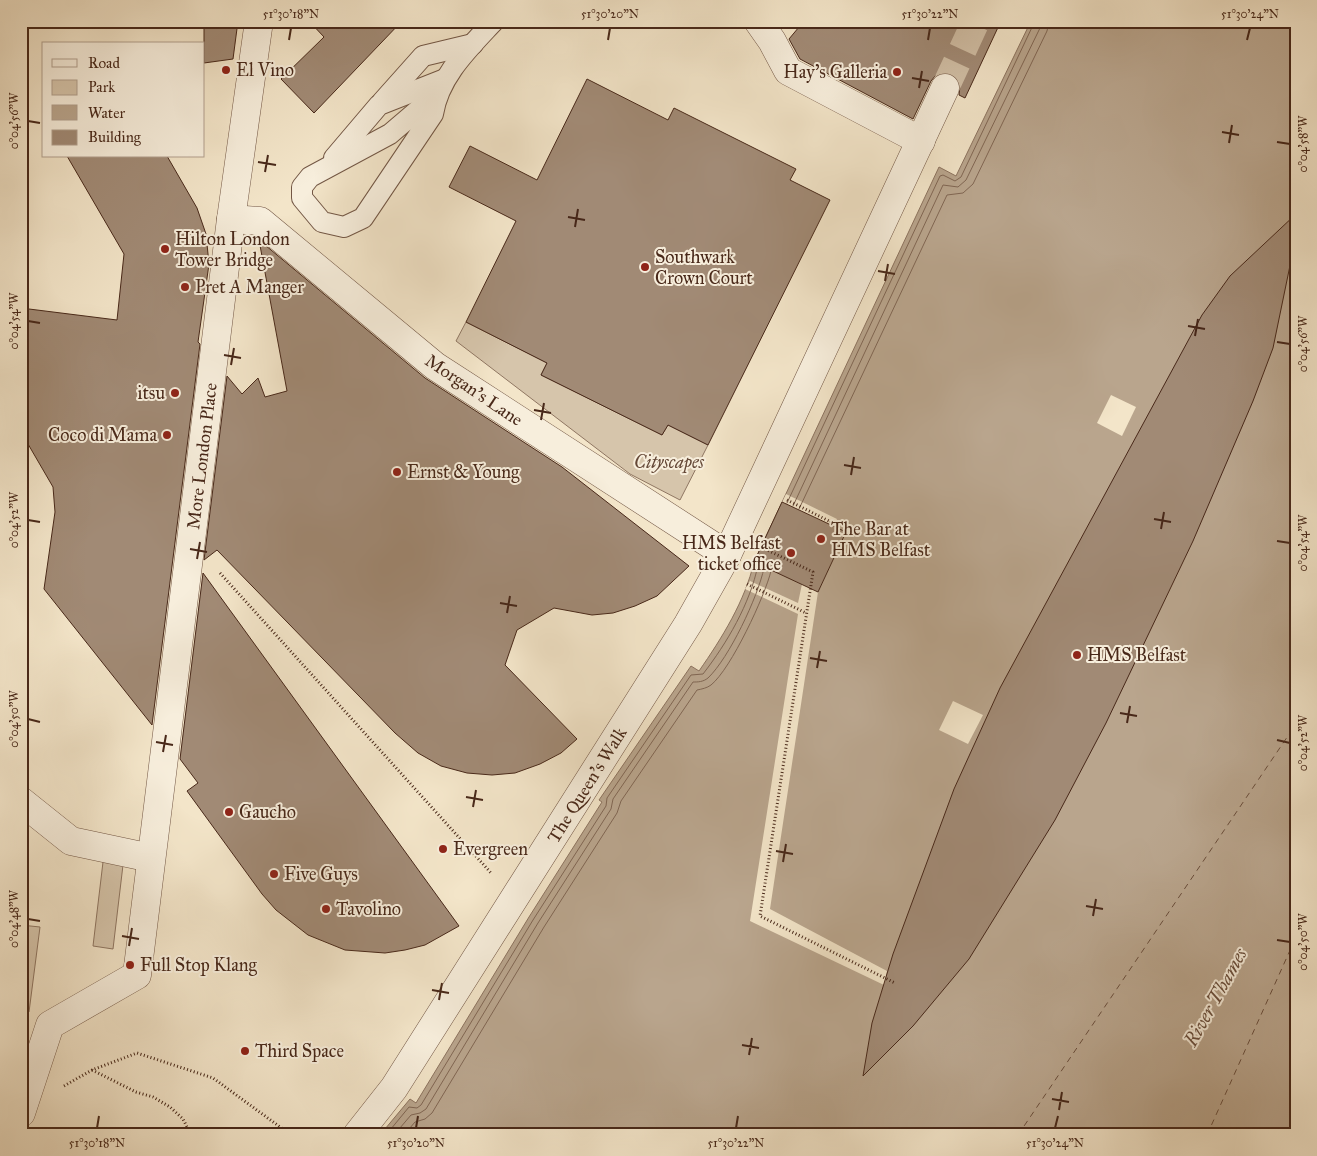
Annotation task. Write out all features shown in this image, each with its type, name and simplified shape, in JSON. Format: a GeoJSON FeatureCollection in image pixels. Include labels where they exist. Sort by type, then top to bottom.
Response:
{"type":"FeatureCollection","features":[{"type":"Feature","properties":{"kind":"street","name":"More London Place"},"geometry":{"type":"LineString","coordinates":[[22,1112],[50,1025],[137,975],[231,219],[259,21]]}},
{"type":"Feature","properties":{"kind":"street"},"geometry":{"type":"LineString","coordinates":[[765,31],[788,71],[921,141]]}},
{"type":"Feature","properties":{"kind":"street","name":"The Queen's Walk"},"geometry":{"type":"LineString","coordinates":[[357,1135],[394,1088],[688,624],[726,555],[945,88]]}},
{"type":"Feature","properties":{"kind":"street","name":"Morgan's Lane"},"geometry":{"type":"LineString","coordinates":[[231,219],[260,221],[435,366],[726,555]]}},
{"type":"Feature","properties":{"kind":"street"},"geometry":{"type":"LineString","coordinates":[[21,800],[72,841],[151,858]]}},
{"type":"Feature","properties":{"kind":"lane"},"geometry":{"type":"LineString","coordinates":[[435,100],[424,105],[390,134],[310,177],[302,187],[302,198],[322,222],[344,227],[363,218],[433,114],[435,100],[445,79],[494,21]]}},
{"type":"Feature","properties":{"kind":"lane"},"geometry":{"type":"LineString","coordinates":[[326,167],[423,56],[473,44]]}},
{"type":"Feature","properties":{"kind":"lane"},"geometry":{"type":"LineString","coordinates":[[379,105],[445,79]]}},
{"type":"Feature","properties":{"kind":"path"},"geometry":{"type":"LineString","coordinates":[[784,498],[831,522],[830,525]]}},
{"type":"Feature","properties":{"kind":"path"},"geometry":{"type":"LineString","coordinates":[[192,542],[515,898]]}},
{"type":"Feature","properties":{"kind":"path"},"geometry":{"type":"LineString","coordinates":[[761,547],[813,572],[760,916],[896,983]]}},
{"type":"Feature","properties":{"kind":"path"},"geometry":{"type":"LineString","coordinates":[[748,585],[806,613]]}},
{"type":"Feature","properties":{"kind":"path"},"geometry":{"type":"LineString","coordinates":[[22,1112],[92,1070],[137,1053],[213,1078],[291,1135]]}},
{"type":"Feature","properties":{"kind":"path"},"geometry":{"type":"LineString","coordinates":[[92,1070],[136,1092],[153,1097],[170,1106],[183,1119],[191,1135]]}},
{"type":"Feature","properties":{"kind":"green space","name":"Cityscapes"},"geometry":{"type":"Polygon","coordinates":[[[466,322],[547,363],[541,375],[662,435],[668,425],[708,445],[680,500],[630,474],[456,341],[466,322]]]}},
{"type":"Feature","properties":{"kind":"green space"},"geometry":{"type":"Polygon","coordinates":[[[103,862],[123,865],[113,949],[93,946],[103,862]]]}},
{"type":"Feature","properties":{"kind":"green space"},"geometry":{"type":"Polygon","coordinates":[[[21,925],[40,927],[29,1012],[21,1011],[21,925]]]}},
{"type":"Feature","properties":{"kind":"water","name":"River Thames"},"geometry":{"type":"Polygon","coordinates":[[[1031,21],[1296,21],[1296,1135],[380,1135],[410,1099],[416,1103],[529,917],[602,802],[599,800],[691,666],[699,671],[716,646],[739,605],[754,562],[939,167],[956,176],[1031,21]]]}},
{"type":"Feature","properties":{"kind":"pier"},"geometry":{"type":"Polygon","coordinates":[[[1111,395],[1136,407],[1122,436],[1097,423],[1111,395]]]}},
{"type":"Feature","properties":{"kind":"pier"},"geometry":{"type":"Polygon","coordinates":[[[786,494],[837,519],[834,527],[846,532],[818,592],[770,909],[887,971],[884,985],[750,921],[798,614],[745,589],[750,581],[798,603],[802,584],[754,562],[786,494]]]}},
{"type":"Feature","properties":{"kind":"pier"},"geometry":{"type":"Polygon","coordinates":[[[953,701],[983,715],[968,744],[939,730],[953,701]]]}},
{"type":"Feature","properties":{"kind":"building","name":"El Vino"},"geometry":{"type":"Polygon","coordinates":[[[204,21],[238,21],[233,59],[205,63],[204,21]]]}},
{"type":"Feature","properties":{"kind":"building"},"geometry":{"type":"Polygon","coordinates":[[[309,21],[402,21],[314,113],[281,79],[324,37],[309,21]]]}},
{"type":"Feature","properties":{"kind":"building","name":"Hay's Galleria"},"geometry":{"type":"Polygon","coordinates":[[[804,21],[1001,21],[965,98],[959,95],[960,86],[952,74],[944,72],[936,75],[931,81],[913,119],[800,59],[789,39],[804,21]]]}},
{"type":"Feature","properties":{"kind":"building","name":"Southwark Crown Court"},"geometry":{"type":"Polygon","coordinates":[[[587,79],[668,120],[674,108],[796,169],[790,180],[830,200],[708,445],[668,425],[662,435],[541,375],[547,363],[466,322],[516,221],[449,187],[470,146],[537,180],[587,79]]]}},
{"type":"Feature","properties":{"kind":"building"},"geometry":{"type":"Polygon","coordinates":[[[68,158],[168,158],[197,208],[206,234],[209,264],[152,725],[44,589],[55,512],[53,487],[28,444],[21,440],[21,308],[117,320],[124,254],[68,158]]]}},
{"type":"Feature","properties":{"kind":"building","name":"HMS Belfast"},"geometry":{"type":"Polygon","coordinates":[[[1296,214],[1293,251],[1273,348],[1253,401],[1193,541],[1106,723],[1055,820],[969,959],[913,1026],[863,1076],[872,1023],[893,954],[954,789],[1000,688],[1202,315],[1230,276],[1296,214]]]}},
{"type":"Feature","properties":{"kind":"building","name":"Ernst & Young"},"geometry":{"type":"Polygon","coordinates":[[[259,240],[425,378],[562,467],[689,566],[657,596],[635,606],[613,613],[592,615],[554,608],[517,630],[505,665],[577,739],[561,753],[540,764],[515,773],[492,775],[467,773],[441,766],[418,753],[395,733],[217,550],[204,560],[227,376],[242,394],[258,378],[265,397],[287,391],[259,240]]]}},
{"type":"Feature","properties":{"kind":"building"},"geometry":{"type":"Polygon","coordinates":[[[782,502],[846,532],[818,592],[754,562],[782,502]]]}},
{"type":"Feature","properties":{"kind":"building"},"geometry":{"type":"Polygon","coordinates":[[[203,573],[459,926],[425,945],[385,953],[345,950],[308,935],[276,910],[262,894],[187,791],[198,783],[180,759],[203,573]]]}},
{"type":"Feature","properties":{"kind":"ferry route"},"geometry":{"type":"LineString","coordinates":[[1018,1135],[1296,724]]}},
{"type":"Feature","properties":{"kind":"ferry route"},"geometry":{"type":"LineString","coordinates":[[1207,1135],[1296,937]]}},
{"type":"Feature","properties":{"kind":"tunnel"},"geometry":{"type":"LineString","coordinates":[[945,88],[976,21]]}},
{"type":"Feature","properties":{"kind":"place","name":"El Vino"},"geometry":{"type":"Point","coordinates":[226,70]}},
{"type":"Feature","properties":{"kind":"place","name":"Hay's Galleria"},"geometry":{"type":"Point","coordinates":[897,72]}},
{"type":"Feature","properties":{"kind":"place","name":"Hilton London Tower Bridge"},"geometry":{"type":"Point","coordinates":[165,249]}},
{"type":"Feature","properties":{"kind":"place","name":"Southwark Crown Court"},"geometry":{"type":"Point","coordinates":[645,267]}},
{"type":"Feature","properties":{"kind":"place","name":"Pret A Manger"},"geometry":{"type":"Point","coordinates":[185,287]}},
{"type":"Feature","properties":{"kind":"place","name":"itsu"},"geometry":{"type":"Point","coordinates":[175,393]}},
{"type":"Feature","properties":{"kind":"place","name":"Coco di Mama"},"geometry":{"type":"Point","coordinates":[167,435]}},
{"type":"Feature","properties":{"kind":"place","name":"Ernst & Young"},"geometry":{"type":"Point","coordinates":[397,472]}},
{"type":"Feature","properties":{"kind":"place","name":"The Bar at HMS Belfast"},"geometry":{"type":"Point","coordinates":[821,539]}},
{"type":"Feature","properties":{"kind":"place","name":"HMS Belfast ticket office"},"geometry":{"type":"Point","coordinates":[791,553]}},
{"type":"Feature","properties":{"kind":"place","name":"HMS Belfast"},"geometry":{"type":"Point","coordinates":[1077,655]}},
{"type":"Feature","properties":{"kind":"place","name":"Gaucho"},"geometry":{"type":"Point","coordinates":[229,812]}},
{"type":"Feature","properties":{"kind":"place","name":"Evergreen"},"geometry":{"type":"Point","coordinates":[443,849]}},
{"type":"Feature","properties":{"kind":"place","name":"Five Guys"},"geometry":{"type":"Point","coordinates":[274,874]}},
{"type":"Feature","properties":{"kind":"place","name":"Tavolino"},"geometry":{"type":"Point","coordinates":[326,909]}},
{"type":"Feature","properties":{"kind":"place","name":"Full Stop Klang"},"geometry":{"type":"Point","coordinates":[130,965]}},
{"type":"Feature","properties":{"kind":"place","name":"Third Space"},"geometry":{"type":"Point","coordinates":[245,1051]}}]}
